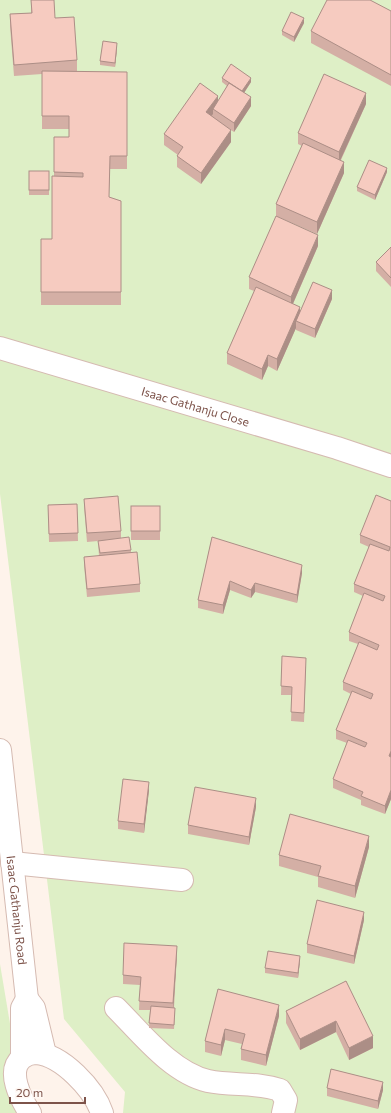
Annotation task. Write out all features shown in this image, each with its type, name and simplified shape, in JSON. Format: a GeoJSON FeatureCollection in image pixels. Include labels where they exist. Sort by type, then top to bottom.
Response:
{"type":"FeatureCollection","features":[{"type":"Feature","properties":{"kind":"street","name":"Isaac Gathanju Close"},"geometry":{"type":"LineString","coordinates":[[0,348],[337,448],[391,466]]}},
{"type":"Feature","properties":{"kind":"street","name":"Isaac Gathanju Road"},"geometry":{"type":"LineString","coordinates":[[0,750],[27,999]]}},
{"type":"Feature","properties":{"kind":"street"},"geometry":{"type":"LineString","coordinates":[[12,863],[182,880]]}},
{"type":"Feature","properties":{"kind":"street"},"geometry":{"type":"LineString","coordinates":[[26,1105],[14,1070],[13,1060],[22,1008],[27,999],[34,1008],[45,1054]]}},
{"type":"Feature","properties":{"kind":"street"},"geometry":{"type":"LineString","coordinates":[[116,1008],[173,1064],[208,1081],[269,1086],[280,1090],[286,1100],[283,1113]]}},
{"type":"Feature","properties":{"kind":"street"},"geometry":{"type":"LineString","coordinates":[[13,1060],[35,1053],[45,1054],[55,1058],[66,1066],[92,1094],[105,1111]]}},
{"type":"Feature","properties":{"kind":"street"},"geometry":{"type":"LineString","coordinates":[[0,1088],[26,1105]]}},
{"type":"Feature","properties":{"kind":"green space"},"geometry":{"type":"Polygon","coordinates":[[[0,0],[391,0],[391,1113],[123,1113],[125,1092],[64,1019],[0,494],[0,0]]]}},
{"type":"Feature","properties":{"kind":"green space"},"geometry":{"type":"Polygon","coordinates":[[[0,964],[25,1113],[0,1113],[0,964]]]}},
{"type":"Feature","properties":{"kind":"building"},"geometry":{"type":"Polygon","coordinates":[[[31,0],[54,0],[55,18],[74,17],[77,60],[14,65],[10,14],[32,13],[31,0]]]}},
{"type":"Feature","properties":{"kind":"building"},"geometry":{"type":"Polygon","coordinates":[[[327,0],[370,0],[391,11],[391,75],[311,31],[327,0]]]}},
{"type":"Feature","properties":{"kind":"building"},"geometry":{"type":"Polygon","coordinates":[[[291,12],[304,18],[294,37],[282,31],[291,12]]]}},
{"type":"Feature","properties":{"kind":"building"},"geometry":{"type":"Polygon","coordinates":[[[103,41],[117,43],[115,63],[100,61],[103,41]]]}},
{"type":"Feature","properties":{"kind":"building"},"geometry":{"type":"Polygon","coordinates":[[[231,64],[251,78],[242,91],[222,78],[231,64]]]}},
{"type":"Feature","properties":{"kind":"building"},"geometry":{"type":"Polygon","coordinates":[[[42,71],[127,72],[127,156],[110,156],[109,197],[121,201],[121,292],[41,292],[41,239],[52,239],[52,176],[83,177],[83,173],[54,172],[54,137],[69,137],[69,116],[42,116],[42,71]]]}},
{"type":"Feature","properties":{"kind":"building"},"geometry":{"type":"Polygon","coordinates":[[[324,74],[366,93],[339,152],[298,133],[324,74]]]}},
{"type":"Feature","properties":{"kind":"building"},"geometry":{"type":"Polygon","coordinates":[[[200,83],[218,96],[206,112],[231,130],[201,173],[177,156],[183,147],[164,134],[200,83]]]}},
{"type":"Feature","properties":{"kind":"building"},"geometry":{"type":"Polygon","coordinates":[[[229,83],[251,97],[234,123],[213,109],[229,83]]]}},
{"type":"Feature","properties":{"kind":"building"},"geometry":{"type":"Polygon","coordinates":[[[303,143],[344,162],[317,222],[276,204],[303,143]]]}},
{"type":"Feature","properties":{"kind":"building"},"geometry":{"type":"Polygon","coordinates":[[[369,160],[387,168],[375,195],[357,187],[369,160]]]}},
{"type":"Feature","properties":{"kind":"building"},"geometry":{"type":"Polygon","coordinates":[[[29,171],[49,171],[49,190],[29,190],[29,171]]]}},
{"type":"Feature","properties":{"kind":"building"},"geometry":{"type":"Polygon","coordinates":[[[276,216],[318,235],[291,297],[249,277],[276,216]]]}},
{"type":"Feature","properties":{"kind":"building"},"geometry":{"type":"Polygon","coordinates":[[[391,247],[391,278],[376,262],[391,247]]]}},
{"type":"Feature","properties":{"kind":"building"},"geometry":{"type":"Polygon","coordinates":[[[313,282],[332,290],[315,329],[296,321],[313,282]]]}},
{"type":"Feature","properties":{"kind":"building"},"geometry":{"type":"Polygon","coordinates":[[[256,287],[300,307],[277,359],[268,355],[262,369],[227,353],[256,287]]]}},
{"type":"Feature","properties":{"kind":"building"},"geometry":{"type":"Polygon","coordinates":[[[376,495],[391,501],[391,751],[389,756],[391,757],[391,790],[385,806],[361,796],[363,792],[333,779],[348,740],[365,747],[367,743],[336,730],[352,691],[371,699],[373,694],[343,682],[359,642],[377,650],[379,645],[349,632],[364,593],[383,601],[385,596],[354,584],[370,544],[389,551],[390,547],[360,535],[376,495]]]}},
{"type":"Feature","properties":{"kind":"building"},"geometry":{"type":"Polygon","coordinates":[[[118,496],[121,531],[87,533],[84,499],[118,496]]]}},
{"type":"Feature","properties":{"kind":"building"},"geometry":{"type":"Polygon","coordinates":[[[77,504],[78,533],[49,534],[48,505],[77,504]]]}},
{"type":"Feature","properties":{"kind":"building"},"geometry":{"type":"Polygon","coordinates":[[[131,506],[160,506],[160,531],[131,531],[131,506]]]}},
{"type":"Feature","properties":{"kind":"building"},"geometry":{"type":"Polygon","coordinates":[[[129,537],[131,550],[100,553],[98,541],[129,537]]]}},
{"type":"Feature","properties":{"kind":"building"},"geometry":{"type":"Polygon","coordinates":[[[212,537],[302,565],[297,595],[255,583],[251,590],[230,581],[223,605],[198,600],[212,537]]]}},
{"type":"Feature","properties":{"kind":"building"},"geometry":{"type":"Polygon","coordinates":[[[137,552],[140,584],[87,589],[84,557],[137,552]]]}},
{"type":"Feature","properties":{"kind":"building"},"geometry":{"type":"Polygon","coordinates":[[[282,656],[306,658],[304,713],[291,712],[292,687],[281,686],[282,656]]]}},
{"type":"Feature","properties":{"kind":"building"},"geometry":{"type":"Polygon","coordinates":[[[123,779],[149,782],[144,824],[118,821],[123,779]]]}},
{"type":"Feature","properties":{"kind":"building"},"geometry":{"type":"Polygon","coordinates":[[[195,787],[256,798],[249,837],[188,825],[195,787]]]}},
{"type":"Feature","properties":{"kind":"building"},"geometry":{"type":"Polygon","coordinates":[[[290,814],[369,836],[355,886],[318,876],[321,866],[279,855],[290,814]]]}},
{"type":"Feature","properties":{"kind":"building"},"geometry":{"type":"Polygon","coordinates":[[[317,900],[364,912],[354,956],[307,944],[317,900]]]}},
{"type":"Feature","properties":{"kind":"building"},"geometry":{"type":"Polygon","coordinates":[[[124,943],[177,946],[173,1003],[139,1001],[141,977],[123,975],[124,943]]]}},
{"type":"Feature","properties":{"kind":"building"},"geometry":{"type":"Polygon","coordinates":[[[268,951],[300,956],[298,973],[265,968],[268,951]]]}},
{"type":"Feature","properties":{"kind":"building"},"geometry":{"type":"Polygon","coordinates":[[[346,981],[373,1036],[349,1048],[336,1021],[300,1039],[286,1011],[346,981]]]}},
{"type":"Feature","properties":{"kind":"building"},"geometry":{"type":"Polygon","coordinates":[[[218,989],[279,1005],[266,1055],[241,1049],[245,1034],[225,1029],[221,1045],[205,1041],[218,989]]]}},
{"type":"Feature","properties":{"kind":"building"},"geometry":{"type":"Polygon","coordinates":[[[151,1006],[175,1008],[174,1025],[149,1023],[151,1006]]]}},
{"type":"Feature","properties":{"kind":"building"},"geometry":{"type":"Polygon","coordinates":[[[331,1069],[383,1082],[378,1101],[327,1088],[331,1069]]]}}]}
